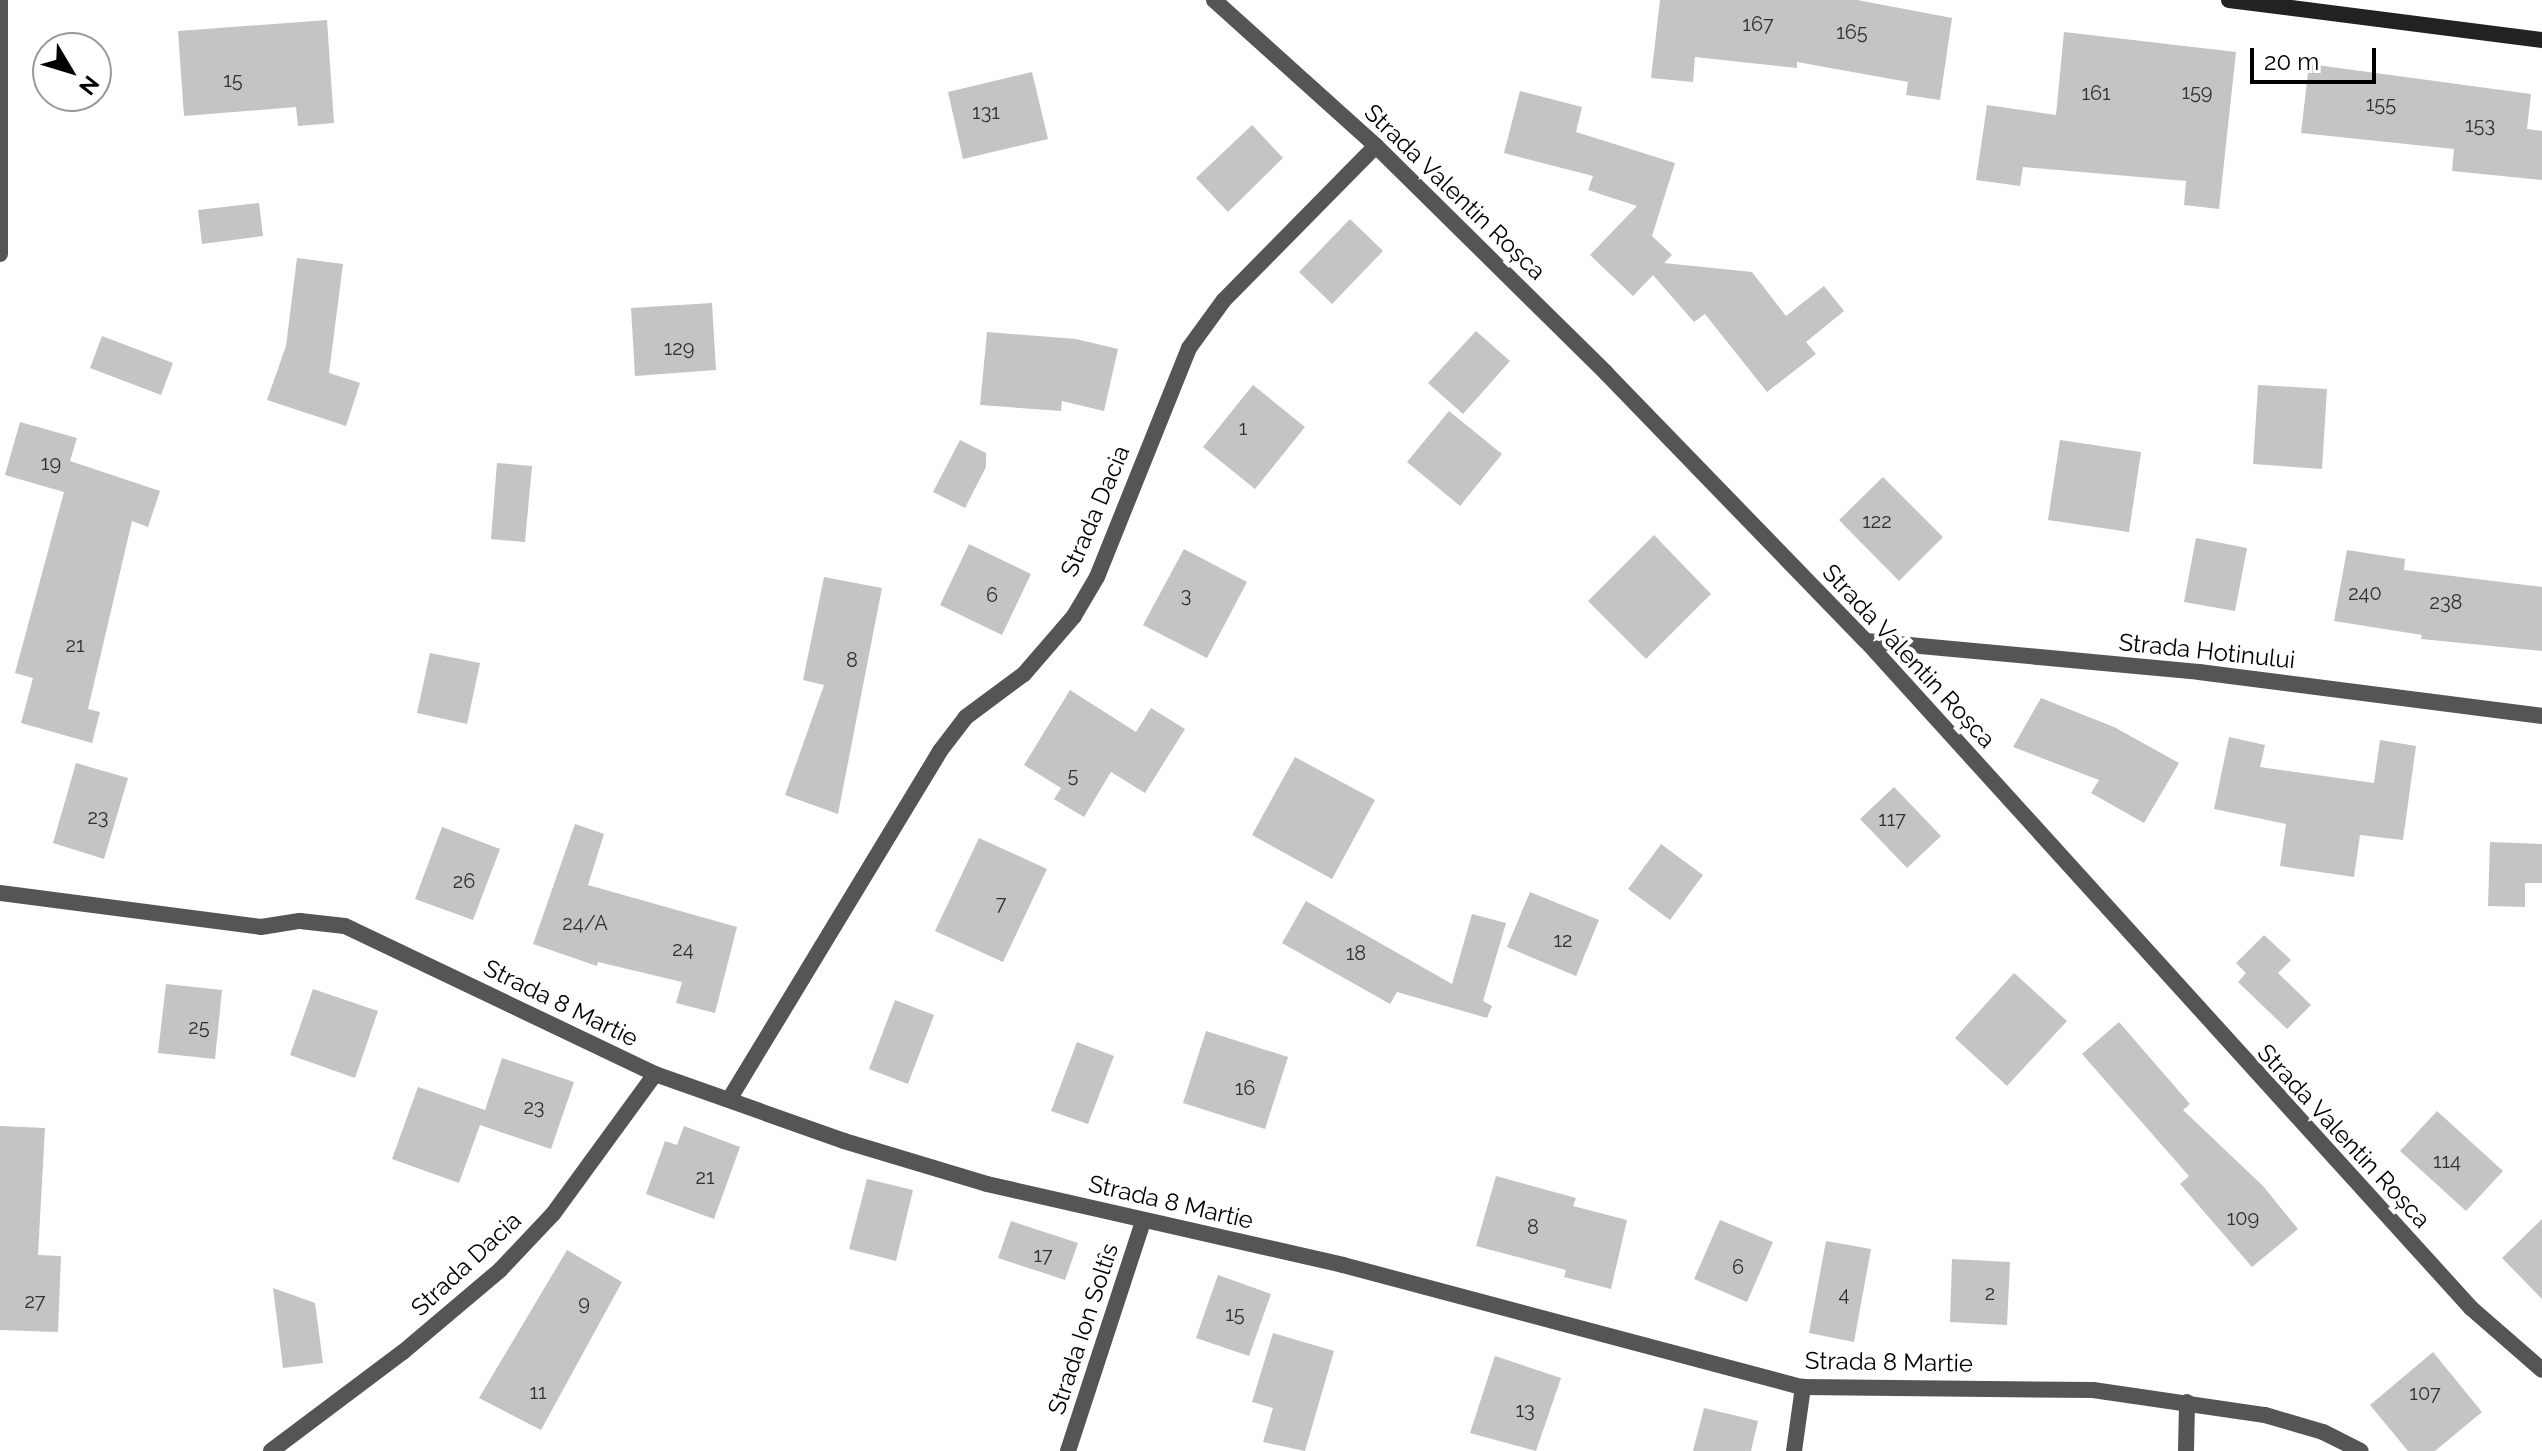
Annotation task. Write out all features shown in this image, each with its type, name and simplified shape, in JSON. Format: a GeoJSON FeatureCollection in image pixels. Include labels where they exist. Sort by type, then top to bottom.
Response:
{"type":"FeatureCollection","features":[{"type":"Feature","properties":{"kind":"main road"},"geometry":{"type":"LineString","coordinates":[[2229,0],[2542,40]]}},
{"type":"Feature","properties":{"kind":"street"},"geometry":{"type":"LineString","coordinates":[[0,0],[0,254]]}},
{"type":"Feature","properties":{"kind":"street","name":"Strada Valentin Roșca"},"geometry":{"type":"LineString","coordinates":[[1214,0],[1376,146],[1606,373],[1866,641],[2460,1297],[2542,1370]]}},
{"type":"Feature","properties":{"kind":"street","name":"Strada Dacia"},"geometry":{"type":"LineString","coordinates":[[730,1098],[940,751],[966,717],[1024,674],[1074,616],[1097,577],[1189,348],[1224,300],[1376,146]]}},
{"type":"Feature","properties":{"kind":"street","name":"Strada Hotinului"},"geometry":{"type":"LineString","coordinates":[[1866,641],[2199,672],[2542,716]]}},
{"type":"Feature","properties":{"kind":"street","name":"Strada 8 Martie"},"geometry":{"type":"LineString","coordinates":[[0,893],[261,927],[300,921],[345,926],[655,1074],[730,1098],[844,1141],[987,1184],[1143,1222],[1343,1265],[1803,1387],[2093,1390],[2265,1415],[2323,1432],[2361,1451]]}},
{"type":"Feature","properties":{"kind":"street","name":"Strada Dacia"},"geometry":{"type":"LineString","coordinates":[[271,1451],[403,1352],[500,1270],[553,1214],[655,1074]]}},
{"type":"Feature","properties":{"kind":"street","name":"Strada Ion Soltîs"},"geometry":{"type":"LineString","coordinates":[[1068,1451],[1143,1222]]}},
{"type":"Feature","properties":{"kind":"street"},"geometry":{"type":"LineString","coordinates":[[1794,1451],[1803,1387]]}},
{"type":"Feature","properties":{"kind":"street"},"geometry":{"type":"LineString","coordinates":[[2186,1451],[2187,1402]]}},
{"type":"Feature","properties":{"kind":"building"},"geometry":{"type":"Polygon","coordinates":[[[1660,0],[1857,0],[1952,18],[1940,100],[1906,95],[1908,82],[1797,62],[1797,68],[1695,57],[1693,82],[1651,78],[1660,0]]]}},
{"type":"Feature","properties":{"kind":"building"},"geometry":{"type":"Polygon","coordinates":[[[327,20],[334,123],[298,126],[296,107],[184,116],[178,31],[327,20]]]}},
{"type":"Feature","properties":{"kind":"building"},"geometry":{"type":"Polygon","coordinates":[[[2064,32],[2236,52],[2219,209],[2184,205],[2186,181],[2023,167],[2020,186],[1976,180],[1987,105],[2056,115],[2064,32]]]}},
{"type":"Feature","properties":{"kind":"building"},"geometry":{"type":"Polygon","coordinates":[[[2309,64],[2531,94],[2527,129],[2542,131],[2542,180],[2452,171],[2454,149],[2301,133],[2309,64]]]}},
{"type":"Feature","properties":{"kind":"building"},"geometry":{"type":"Polygon","coordinates":[[[1032,72],[1048,139],[963,159],[948,92],[1032,72]]]}},
{"type":"Feature","properties":{"kind":"building"},"geometry":{"type":"Polygon","coordinates":[[[1520,91],[1582,107],[1576,132],[1675,163],[1652,236],[1672,255],[1664,263],[1752,272],[1786,316],[1824,286],[1844,311],[1806,342],[1816,354],[1767,392],[1705,314],[1694,322],[1653,275],[1633,296],[1590,255],[1637,206],[1588,190],[1593,176],[1504,153],[1520,91]]]}},
{"type":"Feature","properties":{"kind":"building"},"geometry":{"type":"Polygon","coordinates":[[[1252,125],[1283,158],[1228,212],[1196,178],[1252,125]]]}},
{"type":"Feature","properties":{"kind":"building"},"geometry":{"type":"Polygon","coordinates":[[[259,203],[263,236],[202,244],[198,210],[259,203]]]}},
{"type":"Feature","properties":{"kind":"building"},"geometry":{"type":"Polygon","coordinates":[[[1350,219],[1383,251],[1332,304],[1299,272],[1350,219]]]}},
{"type":"Feature","properties":{"kind":"building"},"geometry":{"type":"Polygon","coordinates":[[[297,258],[343,264],[329,373],[360,383],[346,426],[267,400],[286,346],[297,258]]]}},
{"type":"Feature","properties":{"kind":"building"},"geometry":{"type":"Polygon","coordinates":[[[712,303],[716,370],[635,376],[631,308],[712,303]]]}},
{"type":"Feature","properties":{"kind":"building"},"geometry":{"type":"Polygon","coordinates":[[[1476,331],[1510,361],[1463,414],[1428,383],[1476,331]]]}},
{"type":"Feature","properties":{"kind":"building"},"geometry":{"type":"Polygon","coordinates":[[[987,332],[1076,339],[1118,349],[1104,411],[1062,401],[1061,411],[980,405],[987,332]]]}},
{"type":"Feature","properties":{"kind":"building"},"geometry":{"type":"Polygon","coordinates":[[[102,336],[173,363],[161,395],[90,368],[102,336]]]}},
{"type":"Feature","properties":{"kind":"building"},"geometry":{"type":"Polygon","coordinates":[[[1253,385],[1305,427],[1255,489],[1203,447],[1253,385]]]}},
{"type":"Feature","properties":{"kind":"building"},"geometry":{"type":"Polygon","coordinates":[[[2258,385],[2327,389],[2322,469],[2253,464],[2258,385]]]}},
{"type":"Feature","properties":{"kind":"building"},"geometry":{"type":"Polygon","coordinates":[[[1449,411],[1502,454],[1460,506],[1407,462],[1449,411]]]}},
{"type":"Feature","properties":{"kind":"building"},"geometry":{"type":"Polygon","coordinates":[[[20,422],[77,438],[70,461],[160,491],[148,527],[132,521],[88,709],[100,712],[92,743],[21,723],[33,678],[15,673],[64,492],[5,475],[20,422]]]}},
{"type":"Feature","properties":{"kind":"building"},"geometry":{"type":"Polygon","coordinates":[[[960,440],[986,453],[986,467],[965,508],[933,492],[960,440]]]}},
{"type":"Feature","properties":{"kind":"building"},"geometry":{"type":"Polygon","coordinates":[[[2060,440],[2141,452],[2129,532],[2048,520],[2060,440]]]}},
{"type":"Feature","properties":{"kind":"building"},"geometry":{"type":"Polygon","coordinates":[[[497,463],[532,466],[525,542],[491,539],[497,463]]]}},
{"type":"Feature","properties":{"kind":"building"},"geometry":{"type":"Polygon","coordinates":[[[1883,477],[1943,537],[1899,581],[1839,520],[1883,477]]]}},
{"type":"Feature","properties":{"kind":"building"},"geometry":{"type":"Polygon","coordinates":[[[1654,535],[1711,594],[1646,659],[1588,601],[1654,535]]]}},
{"type":"Feature","properties":{"kind":"building"},"geometry":{"type":"Polygon","coordinates":[[[2196,538],[2247,548],[2235,611],[2184,602],[2196,538]]]}},
{"type":"Feature","properties":{"kind":"building"},"geometry":{"type":"Polygon","coordinates":[[[969,544],[1031,574],[1002,635],[940,605],[969,544]]]}},
{"type":"Feature","properties":{"kind":"building"},"geometry":{"type":"Polygon","coordinates":[[[1184,549],[1247,582],[1207,658],[1143,625],[1184,549]]]}},
{"type":"Feature","properties":{"kind":"building"},"geometry":{"type":"Polygon","coordinates":[[[2347,550],[2405,559],[2404,570],[2542,587],[2542,651],[2421,639],[2422,635],[2334,621],[2347,550]]]}},
{"type":"Feature","properties":{"kind":"building"},"geometry":{"type":"Polygon","coordinates":[[[824,577],[882,588],[838,814],[785,795],[824,685],[803,680],[824,577]]]}},
{"type":"Feature","properties":{"kind":"building"},"geometry":{"type":"Polygon","coordinates":[[[430,653],[480,663],[467,724],[417,713],[430,653]]]}},
{"type":"Feature","properties":{"kind":"building"},"geometry":{"type":"Polygon","coordinates":[[[1070,690],[1136,732],[1151,708],[1185,729],[1145,793],[1111,772],[1084,817],[1054,799],[1061,788],[1024,765],[1070,690]]]}},
{"type":"Feature","properties":{"kind":"building"},"geometry":{"type":"Polygon","coordinates":[[[2041,698],[2114,727],[2179,763],[2144,823],[2091,793],[2099,780],[2013,747],[2041,698]]]}},
{"type":"Feature","properties":{"kind":"building"},"geometry":{"type":"Polygon","coordinates":[[[2229,737],[2265,745],[2260,767],[2374,783],[2380,740],[2416,746],[2403,840],[2360,835],[2354,877],[2280,866],[2286,824],[2214,809],[2229,737]]]}},
{"type":"Feature","properties":{"kind":"building"},"geometry":{"type":"Polygon","coordinates":[[[1295,757],[1375,800],[1332,879],[1252,835],[1295,757]]]}},
{"type":"Feature","properties":{"kind":"building"},"geometry":{"type":"Polygon","coordinates":[[[76,763],[128,778],[104,859],[53,843],[76,763]]]}},
{"type":"Feature","properties":{"kind":"building"},"geometry":{"type":"Polygon","coordinates":[[[1894,787],[1941,836],[1907,868],[1860,819],[1894,787]]]}},
{"type":"Feature","properties":{"kind":"building"},"geometry":{"type":"Polygon","coordinates":[[[575,824],[604,834],[588,885],[737,927],[715,1013],[676,1003],[682,982],[598,962],[597,966],[533,944],[575,824]]]}},
{"type":"Feature","properties":{"kind":"building"},"geometry":{"type":"Polygon","coordinates":[[[442,827],[500,849],[473,920],[415,899],[442,827]]]}},
{"type":"Feature","properties":{"kind":"building"},"geometry":{"type":"Polygon","coordinates":[[[979,838],[1047,869],[1003,962],[935,931],[979,838]]]}},
{"type":"Feature","properties":{"kind":"building"},"geometry":{"type":"Polygon","coordinates":[[[2490,842],[2542,844],[2542,883],[2525,883],[2525,907],[2488,906],[2490,842]]]}},
{"type":"Feature","properties":{"kind":"building"},"geometry":{"type":"Polygon","coordinates":[[[1661,844],[1703,875],[1670,920],[1628,889],[1661,844]]]}},
{"type":"Feature","properties":{"kind":"building"},"geometry":{"type":"Polygon","coordinates":[[[1530,892],[1599,920],[1576,976],[1507,947],[1530,892]]]}},
{"type":"Feature","properties":{"kind":"building"},"geometry":{"type":"Polygon","coordinates":[[[1306,901],[1452,984],[1472,914],[1506,923],[1483,1001],[1492,1006],[1487,1018],[1397,992],[1390,1004],[1282,943],[1306,901]]]}},
{"type":"Feature","properties":{"kind":"building"},"geometry":{"type":"Polygon","coordinates":[[[2264,935],[2291,960],[2278,973],[2311,1005],[2287,1029],[2238,982],[2246,973],[2236,963],[2264,935]]]}},
{"type":"Feature","properties":{"kind":"building"},"geometry":{"type":"Polygon","coordinates":[[[2014,973],[2067,1021],[2007,1086],[1955,1038],[2014,973]]]}},
{"type":"Feature","properties":{"kind":"building"},"geometry":{"type":"Polygon","coordinates":[[[166,984],[222,990],[215,1059],[158,1053],[166,984]]]}},
{"type":"Feature","properties":{"kind":"building"},"geometry":{"type":"Polygon","coordinates":[[[313,989],[378,1011],[355,1078],[290,1055],[313,989]]]}},
{"type":"Feature","properties":{"kind":"building"},"geometry":{"type":"Polygon","coordinates":[[[895,1000],[934,1015],[908,1084],[869,1069],[895,1000]]]}},
{"type":"Feature","properties":{"kind":"building"},"geometry":{"type":"Polygon","coordinates":[[[2119,1022],[2190,1104],[2183,1110],[2263,1186],[2298,1229],[2252,1267],[2180,1184],[2189,1176],[2082,1054],[2119,1022]]]}},
{"type":"Feature","properties":{"kind":"building"},"geometry":{"type":"Polygon","coordinates":[[[1206,1031],[1288,1057],[1265,1129],[1183,1103],[1206,1031]]]}},
{"type":"Feature","properties":{"kind":"building"},"geometry":{"type":"Polygon","coordinates":[[[1077,1042],[1114,1056],[1088,1124],[1051,1111],[1077,1042]]]}},
{"type":"Feature","properties":{"kind":"building"},"geometry":{"type":"Polygon","coordinates":[[[502,1058],[574,1082],[551,1149],[480,1125],[459,1183],[392,1159],[418,1087],[485,1110],[502,1058]]]}},
{"type":"Feature","properties":{"kind":"building"},"geometry":{"type":"Polygon","coordinates":[[[2437,1111],[2503,1171],[2466,1211],[2400,1151],[2437,1111]]]}},
{"type":"Feature","properties":{"kind":"building"},"geometry":{"type":"Polygon","coordinates":[[[0,1126],[45,1128],[38,1255],[61,1256],[58,1332],[0,1330],[0,1126]]]}},
{"type":"Feature","properties":{"kind":"building"},"geometry":{"type":"Polygon","coordinates":[[[684,1126],[740,1147],[714,1219],[646,1194],[665,1141],[677,1145],[684,1126]]]}},
{"type":"Feature","properties":{"kind":"building"},"geometry":{"type":"Polygon","coordinates":[[[1496,1176],[1576,1198],[1573,1206],[1627,1220],[1611,1289],[1564,1277],[1566,1270],[1476,1246],[1496,1176]]]}},
{"type":"Feature","properties":{"kind":"building"},"geometry":{"type":"Polygon","coordinates":[[[867,1179],[913,1190],[896,1261],[849,1249],[867,1179]]]}},
{"type":"Feature","properties":{"kind":"building"},"geometry":{"type":"Polygon","coordinates":[[[2542,1219],[2542,1299],[2502,1258],[2542,1219]]]}},
{"type":"Feature","properties":{"kind":"building"},"geometry":{"type":"Polygon","coordinates":[[[1720,1220],[1773,1242],[1747,1302],[1694,1279],[1720,1220]]]}},
{"type":"Feature","properties":{"kind":"building"},"geometry":{"type":"Polygon","coordinates":[[[1011,1221],[1078,1243],[1065,1280],[998,1258],[1011,1221]]]}},
{"type":"Feature","properties":{"kind":"building"},"geometry":{"type":"Polygon","coordinates":[[[1826,1241],[1871,1249],[1854,1342],[1809,1333],[1826,1241]]]}},
{"type":"Feature","properties":{"kind":"building"},"geometry":{"type":"Polygon","coordinates":[[[567,1250],[622,1282],[541,1430],[479,1398],[567,1250]]]}},
{"type":"Feature","properties":{"kind":"building"},"geometry":{"type":"Polygon","coordinates":[[[1952,1259],[2010,1262],[2007,1325],[1950,1322],[1952,1259]]]}},
{"type":"Feature","properties":{"kind":"building"},"geometry":{"type":"Polygon","coordinates":[[[1218,1275],[1271,1294],[1249,1356],[1196,1338],[1218,1275]]]}},
{"type":"Feature","properties":{"kind":"building"},"geometry":{"type":"Polygon","coordinates":[[[273,1288],[315,1303],[323,1363],[283,1368],[273,1288]]]}},
{"type":"Feature","properties":{"kind":"building"},"geometry":{"type":"Polygon","coordinates":[[[1273,1333],[1334,1351],[1305,1451],[1263,1442],[1273,1408],[1252,1402],[1273,1333]]]}},
{"type":"Feature","properties":{"kind":"building"},"geometry":{"type":"Polygon","coordinates":[[[2433,1352],[2482,1412],[2435,1451],[2408,1451],[2370,1405],[2433,1352]]]}},
{"type":"Feature","properties":{"kind":"building"},"geometry":{"type":"Polygon","coordinates":[[[1495,1356],[1561,1378],[1536,1451],[1470,1433],[1495,1356]]]}},
{"type":"Feature","properties":{"kind":"building"},"geometry":{"type":"Polygon","coordinates":[[[1704,1408],[1758,1421],[1751,1451],[1693,1451],[1704,1408]]]}}]}
